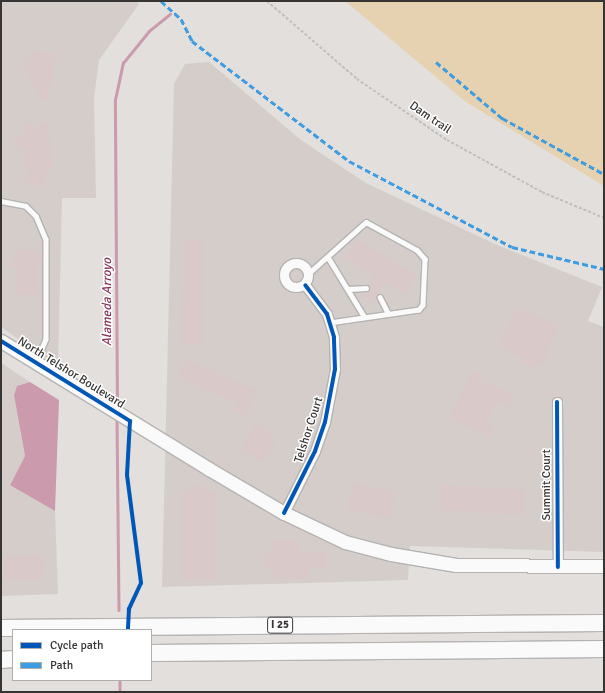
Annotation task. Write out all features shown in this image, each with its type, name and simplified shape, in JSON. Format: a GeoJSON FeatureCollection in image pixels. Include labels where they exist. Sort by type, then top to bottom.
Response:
{"type":"FeatureCollection","features":[{"type":"Feature","properties":{"kind":"highway","name":"I 25"},"geometry":{"type":"LineString","coordinates":[[1,628],[44,626],[604,623]]}},
{"type":"Feature","properties":{"kind":"highway"},"geometry":{"type":"LineString","coordinates":[[1,624],[44,626]]}},
{"type":"Feature","properties":{"kind":"highway","name":"I 25"},"geometry":{"type":"LineString","coordinates":[[152,653],[604,649]]}},
{"type":"Feature","properties":{"kind":"highway"},"geometry":{"type":"LineString","coordinates":[[1,653],[12,653]]}},
{"type":"Feature","properties":{"kind":"highway"},"geometry":{"type":"LineString","coordinates":[[1,660],[12,660]]}},
{"type":"Feature","properties":{"kind":"main road","name":"North Telshor Boulevard"},"geometry":{"type":"LineString","coordinates":[[1,342],[101,404],[284,513],[345,542],[391,554],[456,565],[558,567],[604,566]]}},
{"type":"Feature","properties":{"kind":"street"},"geometry":{"type":"LineString","coordinates":[[299,263],[309,273],[305,284],[297,288],[289,285],[285,270],[299,263]]}},
{"type":"Feature","properties":{"kind":"street","name":"Telshor Court"},"geometry":{"type":"LineString","coordinates":[[284,513],[315,451],[325,422],[335,368],[330,323],[314,293],[305,284]]}},
{"type":"Feature","properties":{"kind":"street","name":"Summit Court"},"geometry":{"type":"LineString","coordinates":[[557,402],[558,567]]}},
{"type":"Feature","properties":{"kind":"lane"},"geometry":{"type":"LineString","coordinates":[[1,201],[26,206],[36,216],[46,239],[46,339],[35,364]]}},
{"type":"Feature","properties":{"kind":"lane"},"geometry":{"type":"LineString","coordinates":[[309,273],[366,222],[422,255],[427,268],[422,308],[388,314],[364,316],[330,323]]}},
{"type":"Feature","properties":{"kind":"lane"},"geometry":{"type":"LineString","coordinates":[[328,257],[349,289],[364,316]]}},
{"type":"Feature","properties":{"kind":"lane"},"geometry":{"type":"LineString","coordinates":[[349,289],[366,288]]}},
{"type":"Feature","properties":{"kind":"lane"},"geometry":{"type":"LineString","coordinates":[[380,296],[388,314]]}},
{"type":"Feature","properties":{"kind":"shaded area"},"geometry":{"type":"Polygon","coordinates":[[[1,1],[135,1],[139,4],[99,60],[94,98],[96,198],[62,198],[58,367],[1,327],[1,1]]]}},
{"type":"Feature","properties":{"kind":"shaded area"},"geometry":{"type":"Polygon","coordinates":[[[345,1],[604,1],[604,186],[466,102],[345,1]]]}},
{"type":"Feature","properties":{"kind":"shaded area"},"geometry":{"type":"Polygon","coordinates":[[[209,62],[301,140],[366,183],[497,245],[602,287],[588,321],[604,327],[604,552],[410,546],[408,580],[162,587],[174,84],[185,64],[209,62]]]}},
{"type":"Feature","properties":{"kind":"shaded area"},"geometry":{"type":"Polygon","coordinates":[[[1,363],[30,382],[17,386],[14,395],[25,456],[10,484],[55,511],[58,594],[1,596],[1,363]]]}},
{"type":"Feature","properties":{"kind":"shaded area"},"geometry":{"type":"Polygon","coordinates":[[[30,382],[59,400],[55,511],[10,485],[25,456],[14,395],[17,386],[30,382]]]}},
{"type":"Feature","properties":{"kind":"building"},"geometry":{"type":"Polygon","coordinates":[[[33,52],[55,54],[48,100],[38,97],[38,87],[30,84],[30,74],[23,65],[33,52]]]}},
{"type":"Feature","properties":{"kind":"building"},"geometry":{"type":"Polygon","coordinates":[[[28,121],[38,131],[37,121],[49,125],[51,168],[46,174],[46,189],[23,182],[27,179],[26,164],[21,161],[27,155],[10,139],[21,138],[28,121]]]}},
{"type":"Feature","properties":{"kind":"building"},"geometry":{"type":"Polygon","coordinates":[[[357,239],[416,275],[405,295],[387,284],[377,295],[375,304],[362,295],[369,290],[374,276],[346,258],[357,239]]]}},
{"type":"Feature","properties":{"kind":"building"},"geometry":{"type":"Polygon","coordinates":[[[183,240],[202,240],[202,344],[182,344],[183,240]]]}},
{"type":"Feature","properties":{"kind":"building"},"geometry":{"type":"Polygon","coordinates":[[[22,250],[38,250],[38,254],[42,254],[42,263],[38,263],[38,295],[16,295],[16,268],[11,268],[11,258],[16,258],[16,252],[22,250]]]}},
{"type":"Feature","properties":{"kind":"building"},"geometry":{"type":"Polygon","coordinates":[[[517,307],[559,326],[542,365],[536,363],[534,368],[522,363],[524,359],[499,347],[517,307]]]}},
{"type":"Feature","properties":{"kind":"building"},"geometry":{"type":"Polygon","coordinates":[[[185,359],[256,390],[245,416],[233,411],[237,403],[177,377],[185,359]]]}},
{"type":"Feature","properties":{"kind":"building"},"geometry":{"type":"Polygon","coordinates":[[[472,371],[483,376],[481,380],[514,395],[509,407],[496,401],[486,423],[495,427],[490,437],[449,418],[472,371]]]}},
{"type":"Feature","properties":{"kind":"building"},"geometry":{"type":"Polygon","coordinates":[[[256,424],[270,433],[274,443],[272,451],[261,461],[240,451],[256,424]]]}},
{"type":"Feature","properties":{"kind":"building"},"geometry":{"type":"Polygon","coordinates":[[[353,483],[395,492],[390,518],[347,509],[353,483]]]}},
{"type":"Feature","properties":{"kind":"building"},"geometry":{"type":"Polygon","coordinates":[[[191,485],[207,485],[207,492],[216,491],[217,579],[182,579],[182,492],[191,491],[191,485]]]}},
{"type":"Feature","properties":{"kind":"building"},"geometry":{"type":"Polygon","coordinates":[[[442,485],[525,490],[524,515],[440,510],[442,485]]]}},
{"type":"Feature","properties":{"kind":"building"},"geometry":{"type":"Polygon","coordinates":[[[299,540],[299,552],[326,551],[326,569],[308,569],[308,578],[274,579],[273,569],[263,569],[263,553],[273,553],[272,541],[299,540]]]}},
{"type":"Feature","properties":{"kind":"building"},"geometry":{"type":"Polygon","coordinates":[[[4,555],[44,556],[43,580],[4,580],[4,555]]]}},
{"type":"Feature","properties":{"kind":"waterway","name":"Alameda Arroyo"},"geometry":{"type":"LineString","coordinates":[[117,407],[115,100],[123,63],[149,31],[170,14]]}},
{"type":"Feature","properties":{"kind":"waterway","name":"Alameda Arroyo"},"geometry":{"type":"LineString","coordinates":[[117,418],[119,610]]}},
{"type":"Feature","properties":{"kind":"waterway","name":"Alameda Arroyo"},"geometry":{"type":"LineString","coordinates":[[120,681],[120,692]]}},
{"type":"Feature","properties":{"kind":"marked path"},"geometry":{"type":"LineString","coordinates":[[161,1],[181,19],[192,41],[349,161],[512,247],[604,269]]}},
{"type":"Feature","properties":{"kind":"marked path"},"geometry":{"type":"LineString","coordinates":[[436,62],[502,118],[604,174]]}},
{"type":"Feature","properties":{"kind":"cycle path"},"geometry":{"type":"LineString","coordinates":[[284,513],[315,451],[325,422],[335,369],[334,337],[327,314],[305,285]]}},
{"type":"Feature","properties":{"kind":"cycle path"},"geometry":{"type":"LineString","coordinates":[[1,341],[130,421],[127,475],[141,583],[129,609],[128,629]]}},
{"type":"Feature","properties":{"kind":"cycle path"},"geometry":{"type":"LineString","coordinates":[[557,402],[558,567]]}}]}
